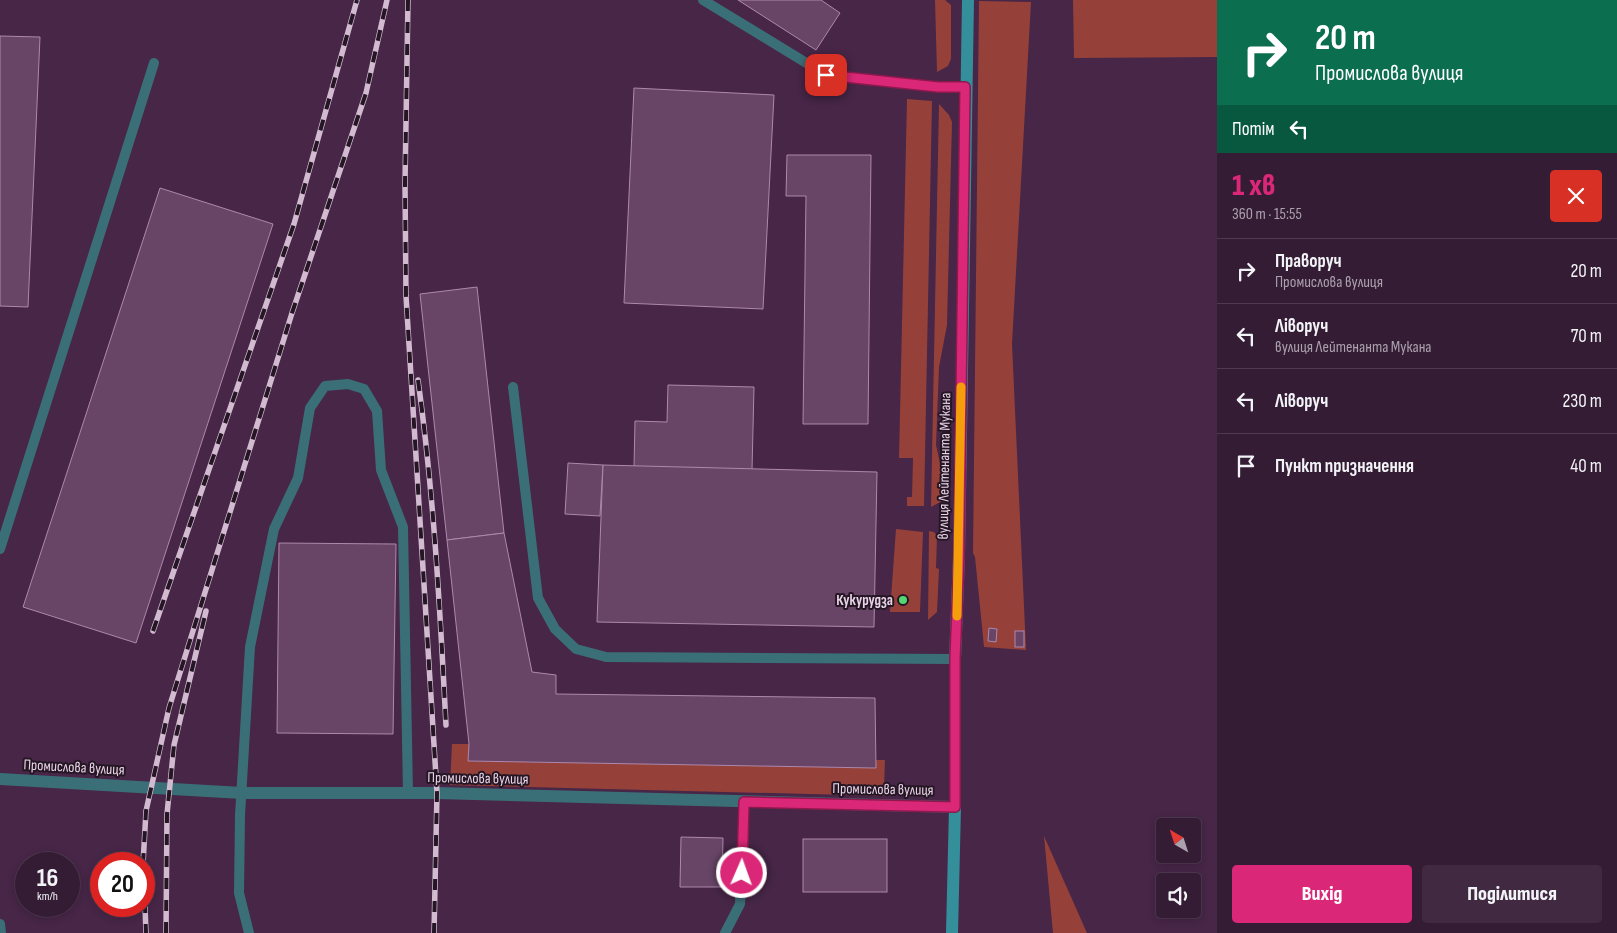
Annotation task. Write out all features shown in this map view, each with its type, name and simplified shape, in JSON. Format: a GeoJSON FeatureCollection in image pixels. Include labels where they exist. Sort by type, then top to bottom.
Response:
{"type":"FeatureCollection","features":[{"type":"Feature","properties":{"kind":"main road","name":"вулиця Лейтенанта Мукана"},"geometry":{"type":"LineString","coordinates":[[952,933],[955,807],[955,659],[959,557],[965,87],[968,0]]}},
{"type":"Feature","properties":{"kind":"street","name":"Промислова вулиця"},"geometry":{"type":"LineString","coordinates":[[0,779],[242,793],[408,793],[955,807]]}},
{"type":"Feature","properties":{"kind":"lane"},"geometry":{"type":"LineString","coordinates":[[703,0],[826,75],[938,87],[965,87]]}},
{"type":"Feature","properties":{"kind":"lane"},"geometry":{"type":"LineString","coordinates":[[0,550],[154,63]]}},
{"type":"Feature","properties":{"kind":"lane"},"geometry":{"type":"LineString","coordinates":[[249,933],[239,892],[240,815],[250,648],[274,529],[298,478],[310,408],[326,386],[348,384],[364,389],[377,411],[381,470],[403,527],[408,793]]}},
{"type":"Feature","properties":{"kind":"lane"},"geometry":{"type":"LineString","coordinates":[[513,387],[538,598],[555,628],[576,649],[606,657],[955,659]]}},
{"type":"Feature","properties":{"kind":"lane"},"geometry":{"type":"LineString","coordinates":[[724,933],[740,904],[744,802]]}},
{"type":"Feature","properties":{"kind":"lane"},"geometry":{"type":"LineString","coordinates":[[0,924],[1,933]]}},
{"type":"Feature","properties":{"kind":"shaded area"},"geometry":{"type":"Polygon","coordinates":[[[935,0],[945,0],[951,5],[951,59],[948,66],[937,72],[935,0]]]}},
{"type":"Feature","properties":{"kind":"shaded area"},"geometry":{"type":"Polygon","coordinates":[[[1073,0],[1217,0],[1217,57],[1074,58],[1073,0]]]}},
{"type":"Feature","properties":{"kind":"shaded area"},"geometry":{"type":"Polygon","coordinates":[[[979,1],[1031,2],[1012,344],[1026,650],[984,647],[975,557],[973,553],[979,1]]]}},
{"type":"Feature","properties":{"kind":"shaded area"},"geometry":{"type":"Polygon","coordinates":[[[907,99],[932,101],[924,506],[907,506],[907,497],[912,497],[913,458],[899,458],[907,99]]]}},
{"type":"Feature","properties":{"kind":"shaded area"},"geometry":{"type":"Polygon","coordinates":[[[939,104],[949,115],[952,122],[947,325],[939,367],[936,445],[942,472],[942,501],[931,507],[939,104]]]}},
{"type":"Feature","properties":{"kind":"shaded area"},"geometry":{"type":"Polygon","coordinates":[[[896,529],[923,532],[920,612],[890,612],[896,529]]]}},
{"type":"Feature","properties":{"kind":"shaded area"},"geometry":{"type":"Polygon","coordinates":[[[929,531],[934,532],[937,536],[936,568],[939,569],[937,612],[928,620],[929,531]]]}},
{"type":"Feature","properties":{"kind":"shaded area"},"geometry":{"type":"Polygon","coordinates":[[[452,744],[469,744],[469,761],[875,768],[876,760],[885,760],[884,787],[887,787],[887,796],[450,785],[452,744]]]}},
{"type":"Feature","properties":{"kind":"shaded area"},"geometry":{"type":"Polygon","coordinates":[[[1044,836],[1087,933],[1053,933],[1044,836]]]}},
{"type":"Feature","properties":{"kind":"building"},"geometry":{"type":"Polygon","coordinates":[[[738,0],[821,0],[840,13],[816,50],[738,0]]]}},
{"type":"Feature","properties":{"kind":"building"},"geometry":{"type":"Polygon","coordinates":[[[0,36],[40,37],[28,307],[0,306],[0,36]]]}},
{"type":"Feature","properties":{"kind":"building"},"geometry":{"type":"Polygon","coordinates":[[[634,88],[774,95],[763,309],[624,303],[634,88]]]}},
{"type":"Feature","properties":{"kind":"building"},"geometry":{"type":"Polygon","coordinates":[[[787,155],[871,155],[868,424],[803,424],[806,196],[786,196],[787,155]]]}},
{"type":"Feature","properties":{"kind":"building"},"geometry":{"type":"Polygon","coordinates":[[[160,188],[273,224],[136,643],[23,607],[160,188]]]}},
{"type":"Feature","properties":{"kind":"building"},"geometry":{"type":"Polygon","coordinates":[[[477,287],[504,533],[447,540],[420,294],[477,287]]]}},
{"type":"Feature","properties":{"kind":"building"},"geometry":{"type":"Polygon","coordinates":[[[668,385],[754,387],[752,470],[634,467],[635,421],[667,422],[668,385]]]}},
{"type":"Feature","properties":{"kind":"building"},"geometry":{"type":"Polygon","coordinates":[[[568,463],[603,465],[600,516],[565,514],[568,463]]]}},
{"type":"Feature","properties":{"kind":"building"},"geometry":{"type":"Polygon","coordinates":[[[603,465],[877,472],[874,627],[597,622],[603,465]]]}},
{"type":"Feature","properties":{"kind":"building"},"geometry":{"type":"Polygon","coordinates":[[[504,533],[532,672],[556,675],[556,694],[875,698],[876,768],[468,761],[469,744],[447,540],[504,533]]]}},
{"type":"Feature","properties":{"kind":"building"},"geometry":{"type":"Polygon","coordinates":[[[279,543],[396,544],[393,734],[277,733],[279,543]]]}},
{"type":"Feature","properties":{"kind":"building"},"geometry":{"type":"Polygon","coordinates":[[[989,628],[997,629],[996,642],[988,641],[989,628]]]}},
{"type":"Feature","properties":{"kind":"building"},"geometry":{"type":"Polygon","coordinates":[[[1015,631],[1024,631],[1024,647],[1015,647],[1015,631]]]}},
{"type":"Feature","properties":{"kind":"building"},"geometry":{"type":"Polygon","coordinates":[[[681,837],[723,838],[722,887],[680,887],[681,837]]]}},
{"type":"Feature","properties":{"kind":"building"},"geometry":{"type":"Polygon","coordinates":[[[803,839],[887,839],[887,892],[803,892],[803,839]]]}},
{"type":"Feature","properties":{"kind":"railway"},"geometry":{"type":"LineString","coordinates":[[153,631],[294,224],[357,0]]}},
{"type":"Feature","properties":{"kind":"railway"},"geometry":{"type":"LineString","coordinates":[[144,852],[146,811],[169,708],[292,313],[366,93],[387,0]]}},
{"type":"Feature","properties":{"kind":"railway"},"geometry":{"type":"LineString","coordinates":[[408,0],[405,183],[406,296],[437,793],[434,933]]}},
{"type":"Feature","properties":{"kind":"railway"},"geometry":{"type":"LineString","coordinates":[[418,380],[432,509],[446,725]]}},
{"type":"Feature","properties":{"kind":"railway"},"geometry":{"type":"LineString","coordinates":[[166,933],[167,814],[174,745],[206,611]]}},
{"type":"Feature","properties":{"kind":"railway"},"geometry":{"type":"LineString","coordinates":[[145,917],[146,933]]}},
{"type":"Feature","properties":{"kind":"slow traffic"},"geometry":{"type":"LineString","coordinates":[[957,616],[961,387]]}},
{"type":"Feature","properties":{"kind":"place","name":"Кукурудза"},"geometry":{"type":"Point","coordinates":[903,600]}},
{"type":"Feature","properties":{"kind":"route"},"geometry":{"type":"LineString","coordinates":[[742,873],[744,802],[955,807],[955,659],[959,557],[965,87],[938,87],[826,75]]}}]}
